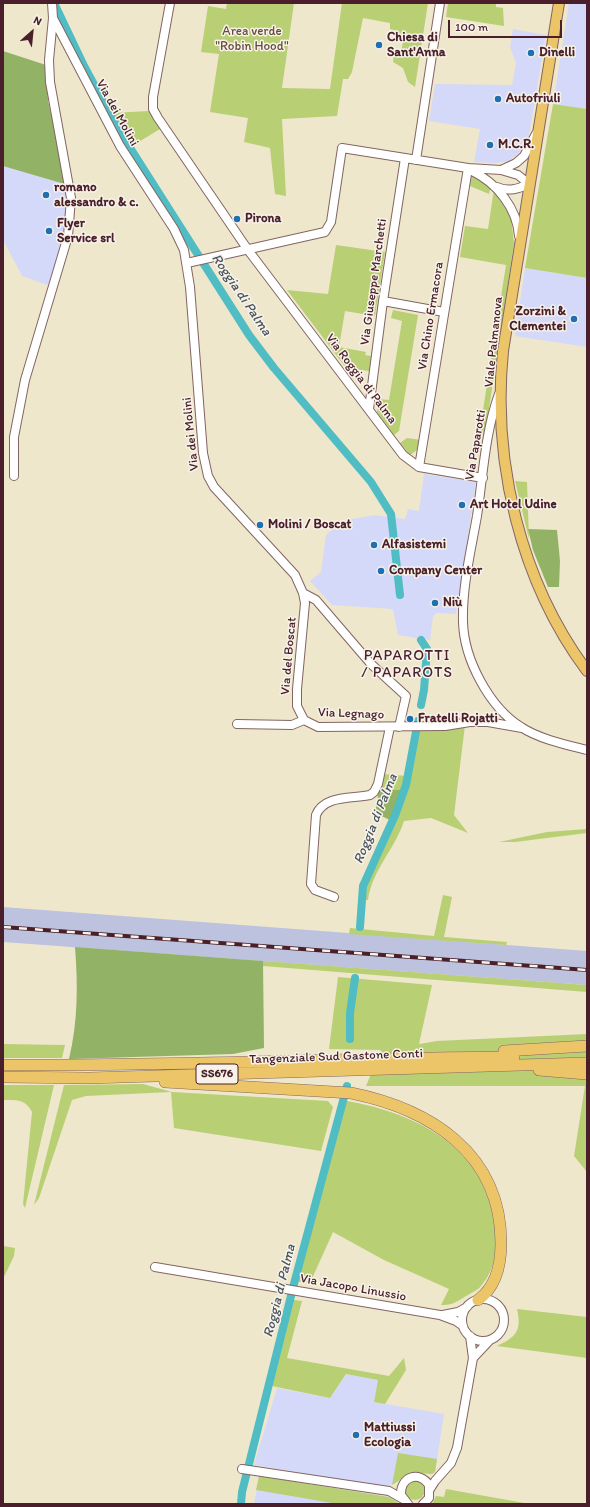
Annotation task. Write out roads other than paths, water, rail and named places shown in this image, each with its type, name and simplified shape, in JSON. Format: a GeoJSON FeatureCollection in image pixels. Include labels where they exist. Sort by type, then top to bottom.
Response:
{"type":"FeatureCollection","features":[{"type":"Feature","properties":{"kind":"highway"},"geometry":{"type":"LineString","coordinates":[[390,1058],[587,1046]]}},
{"type":"Feature","properties":{"kind":"highway","name":"SS676"},"geometry":{"type":"LineString","coordinates":[[390,1058],[587,1056]]}},
{"type":"Feature","properties":{"kind":"highway","name":"Tangenziale Sud Gastone Conti"},"geometry":{"type":"LineString","coordinates":[[3,1065],[83,1066],[390,1058]]}},
{"type":"Feature","properties":{"kind":"highway","name":"SS676"},"geometry":{"type":"LineString","coordinates":[[430,1068],[515,1064],[587,1063]]}},
{"type":"Feature","properties":{"kind":"highway"},"geometry":{"type":"LineString","coordinates":[[430,1068],[532,1069],[587,1074]]}},
{"type":"Feature","properties":{"kind":"highway","name":"Tangenziale Sud Gastone Conti"},"geometry":{"type":"LineString","coordinates":[[3,1077],[89,1078],[430,1068]]}},
{"type":"Feature","properties":{"kind":"highway"},"geometry":{"type":"LineString","coordinates":[[89,1078],[347,1093],[373,1098],[408,1110],[443,1129],[458,1142],[486,1178],[493,1193],[497,1208],[501,1253],[494,1281],[487,1292],[478,1300]]}},
{"type":"Feature","properties":{"kind":"main road","name":"Viale Palmanova"},"geometry":{"type":"LineString","coordinates":[[559,3],[503,351],[501,390],[506,468],[510,494],[520,531],[532,567],[548,605],[569,644],[587,670]]}},
{"type":"Feature","properties":{"kind":"street","name":"Via Roggia di Palma"},"geometry":{"type":"LineString","coordinates":[[170,3],[153,97],[153,109],[158,118],[248,250],[403,455],[419,467],[483,478]]}},
{"type":"Feature","properties":{"kind":"street"},"geometry":{"type":"LineString","coordinates":[[416,160],[440,3]]}},
{"type":"Feature","properties":{"kind":"street"},"geometry":{"type":"LineString","coordinates":[[14,476],[14,437],[25,380],[68,236],[71,214],[70,188],[58,133],[50,82],[49,60],[52,10]]}},
{"type":"Feature","properties":{"kind":"street","name":"Via dei Molini"},"geometry":{"type":"LineString","coordinates":[[52,10],[120,146],[174,229],[189,263],[203,453],[208,476],[214,487],[295,575],[303,593]]}},
{"type":"Feature","properties":{"kind":"street"},"geometry":{"type":"LineString","coordinates":[[501,170],[516,163],[524,156],[538,130]]}},
{"type":"Feature","properties":{"kind":"street"},"geometry":{"type":"LineString","coordinates":[[189,263],[322,235],[328,230],[331,222],[342,148],[468,168],[501,170],[518,175],[529,184],[518,190],[505,190],[495,186]]}},
{"type":"Feature","properties":{"kind":"street","name":"Via Giuseppe Marchetti"},"geometry":{"type":"LineString","coordinates":[[369,409],[383,302],[405,158]]}},
{"type":"Feature","properties":{"kind":"street"},"geometry":{"type":"LineString","coordinates":[[468,168],[480,174],[501,193],[518,224],[519,251]]}},
{"type":"Feature","properties":{"kind":"street","name":"Via Chino Ermacora"},"geometry":{"type":"LineString","coordinates":[[419,467],[468,168]]}},
{"type":"Feature","properties":{"kind":"street"},"geometry":{"type":"LineString","coordinates":[[383,302],[444,312]]}},
{"type":"Feature","properties":{"kind":"street","name":"Via Paparotti"},"geometry":{"type":"LineString","coordinates":[[501,390],[493,413],[464,602],[464,634],[469,653],[484,686],[501,709],[522,728],[562,744],[587,750]]}},
{"type":"Feature","properties":{"kind":"street"},"geometry":{"type":"LineString","coordinates":[[303,593],[316,600],[371,664],[406,696],[399,727],[488,722],[522,728]]}},
{"type":"Feature","properties":{"kind":"street","name":"Via del Boscat"},"geometry":{"type":"LineString","coordinates":[[303,593],[305,617],[296,698],[298,711],[304,720]]}},
{"type":"Feature","properties":{"kind":"street"},"geometry":{"type":"LineString","coordinates":[[237,724],[292,725],[304,720]]}},
{"type":"Feature","properties":{"kind":"street","name":"Via Legnago"},"geometry":{"type":"LineString","coordinates":[[304,720],[318,727],[399,727]]}},
{"type":"Feature","properties":{"kind":"street"},"geometry":{"type":"LineString","coordinates":[[334,897],[315,890],[311,884],[316,816],[320,808],[326,802],[370,796],[374,792],[378,784],[390,727]]}},
{"type":"Feature","properties":{"kind":"street","name":"Via Jacopo Linussio"},"geometry":{"type":"LineString","coordinates":[[155,1267],[440,1316],[456,1321],[463,1326],[470,1336],[473,1358],[456,1448],[451,1463],[435,1481],[430,1489],[429,1498],[423,1504]]}},
{"type":"Feature","properties":{"kind":"street"},"geometry":{"type":"LineString","coordinates":[[473,1358],[490,1340],[501,1332],[504,1318],[498,1305],[492,1301],[478,1300]]}},
{"type":"Feature","properties":{"kind":"street","name":"Via Jacopo Linussio"},"geometry":{"type":"LineString","coordinates":[[440,1316],[458,1312],[478,1300]]}},
{"type":"Feature","properties":{"kind":"street"},"geometry":{"type":"LineString","coordinates":[[463,1326],[463,1319],[467,1307]]}},
{"type":"Feature","properties":{"kind":"street"},"geometry":{"type":"LineString","coordinates":[[470,1336],[483,1341],[490,1340]]}},
{"type":"Feature","properties":{"kind":"street"},"geometry":{"type":"LineString","coordinates":[[246,1469],[389,1491],[406,1502]]}},
{"type":"Feature","properties":{"kind":"street"},"geometry":{"type":"LineString","coordinates":[[389,1491],[402,1486],[407,1479],[434,1476],[444,1472]]}},
{"type":"Feature","properties":{"kind":"street"},"geometry":{"type":"LineString","coordinates":[[419,1477],[427,1481],[430,1489]]}},
{"type":"Feature","properties":{"kind":"street"},"geometry":{"type":"LineString","coordinates":[[402,1486],[406,1502]]}},
{"type":"Feature","properties":{"kind":"waterway","name":"Roggia di Palma"},"geometry":{"type":"LineString","coordinates":[[54,3],[84,66],[118,129],[249,335],[274,368],[371,482],[391,514],[400,595]]}},
{"type":"Feature","properties":{"kind":"waterway","name":"Roggia di Palma"},"geometry":{"type":"LineString","coordinates":[[421,640],[427,649],[424,690],[421,705]]}},
{"type":"Feature","properties":{"kind":"waterway","name":"Roggia di Palma"},"geometry":{"type":"LineString","coordinates":[[360,927],[363,886],[396,813],[406,785],[418,721]]}},
{"type":"Feature","properties":{"kind":"waterway","name":"Roggia di Palma"},"geometry":{"type":"LineString","coordinates":[[350,1039],[350,1013],[355,978]]}},
{"type":"Feature","properties":{"kind":"waterway","name":"Roggia di Palma"},"geometry":{"type":"LineString","coordinates":[[241,1504],[242,1492],[295,1280],[347,1086]]}},
{"type":"Feature","properties":{"kind":"railway"},"geometry":{"type":"LineString","coordinates":[[3,927],[587,970]]}},
{"type":"Feature","properties":{"kind":"place","name":"Chiesa di Sant'Anna"},"geometry":{"type":"Point","coordinates":[379,45]}},
{"type":"Feature","properties":{"kind":"place","name":"Dinelli"},"geometry":{"type":"Point","coordinates":[531,53]}},
{"type":"Feature","properties":{"kind":"place","name":"Autofriuli"},"geometry":{"type":"Point","coordinates":[498,99]}},
{"type":"Feature","properties":{"kind":"place","name":"M.C.R."},"geometry":{"type":"Point","coordinates":[490,145]}},
{"type":"Feature","properties":{"kind":"place","name":"romano alessandro & c."},"geometry":{"type":"Point","coordinates":[46,195]}},
{"type":"Feature","properties":{"kind":"place","name":"Pirona"},"geometry":{"type":"Point","coordinates":[237,219]}},
{"type":"Feature","properties":{"kind":"place","name":"Flyer Service srl"},"geometry":{"type":"Point","coordinates":[49,231]}},
{"type":"Feature","properties":{"kind":"place","name":"Zorzini & Clementei"},"geometry":{"type":"Point","coordinates":[574,319]}},
{"type":"Feature","properties":{"kind":"place","name":"Art Hotel Udine"},"geometry":{"type":"Point","coordinates":[462,505]}},
{"type":"Feature","properties":{"kind":"place","name":"Molini / Boscat"},"geometry":{"type":"Point","coordinates":[260,525]}},
{"type":"Feature","properties":{"kind":"place","name":"Alfasistemi"},"geometry":{"type":"Point","coordinates":[374,545]}},
{"type":"Feature","properties":{"kind":"place","name":"Company Center"},"geometry":{"type":"Point","coordinates":[381,571]}},
{"type":"Feature","properties":{"kind":"place","name":"Niù"},"geometry":{"type":"Point","coordinates":[435,603]}},
{"type":"Feature","properties":{"kind":"place","name":"Fratelli Rojatti"},"geometry":{"type":"Point","coordinates":[410,719]}},
{"type":"Feature","properties":{"kind":"place","name":"Mattiussi Ecologia"},"geometry":{"type":"Point","coordinates":[356,1435]}},
{"type":"Feature","properties":{"kind":"district","name":"PAPAROTTI / PAPAROTS"},"geometry":{"type":"Point","coordinates":[407,664]}},
{"type":"Feature","properties":{"kind":"park label","name":"Area verde \"Robin Hood\""},"geometry":{"type":"Point","coordinates":[252,40]}}]}
